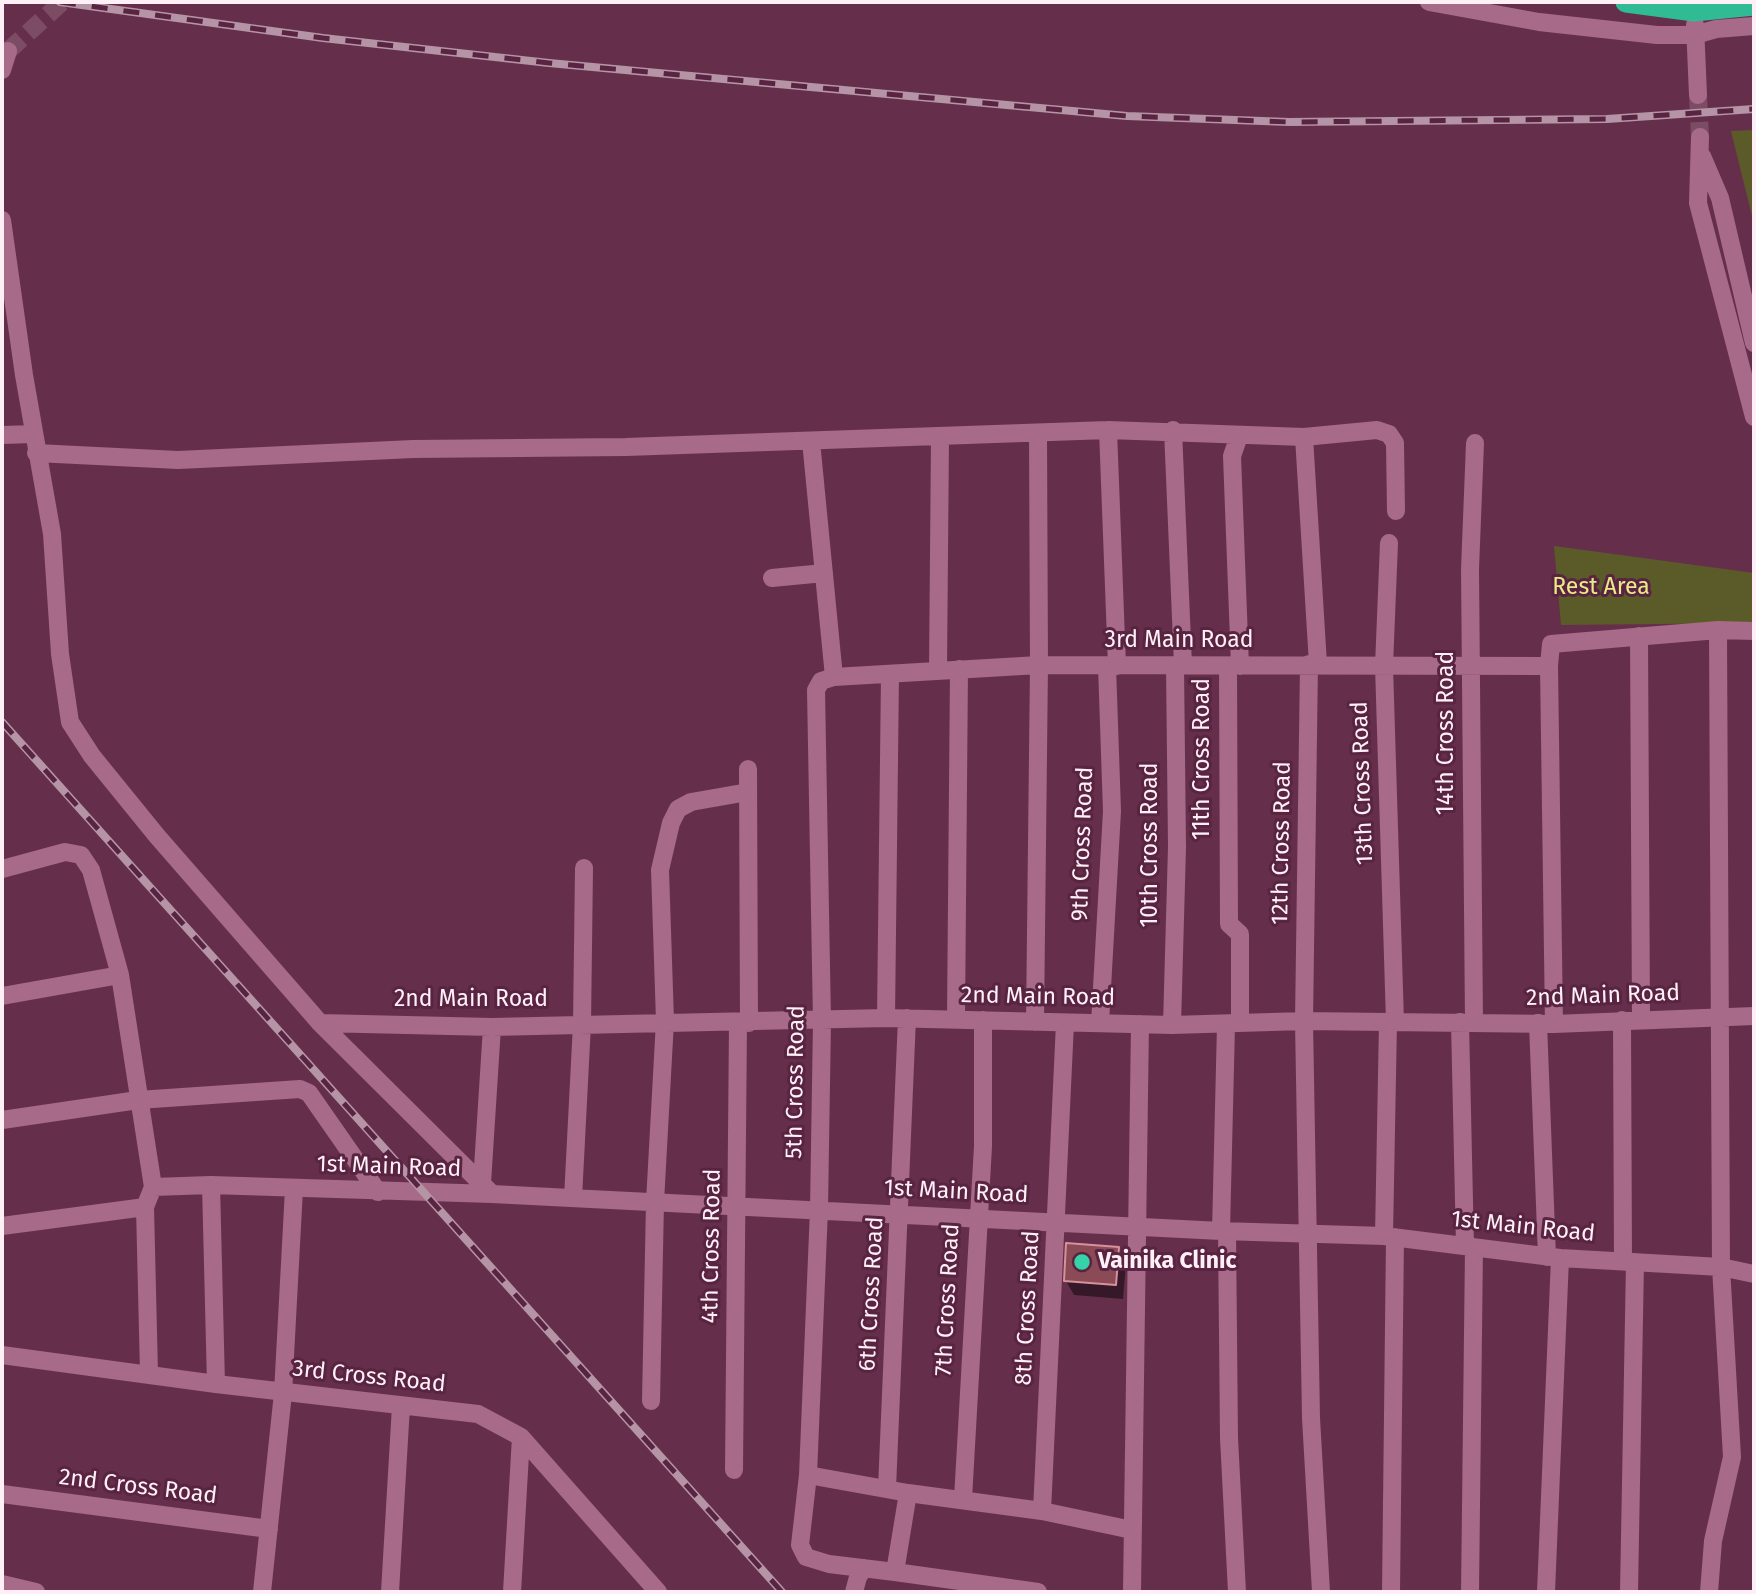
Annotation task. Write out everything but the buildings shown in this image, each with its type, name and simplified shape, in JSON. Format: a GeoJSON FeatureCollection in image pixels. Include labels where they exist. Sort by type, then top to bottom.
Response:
{"type":"FeatureCollection","features":[{"type":"Feature","properties":{"kind":"highway"},"geometry":{"type":"LineString","coordinates":[[1626,2],[1694,11],[1754,5]]}},
{"type":"Feature","properties":{"kind":"street"},"geometry":{"type":"LineString","coordinates":[[1429,2],[1539,22],[1645,34],[1695,35],[1716,29],[1754,26]]}},
{"type":"Feature","properties":{"kind":"street"},"geometry":{"type":"LineString","coordinates":[[1694,11],[1698,95]]}},
{"type":"Feature","properties":{"kind":"street"},"geometry":{"type":"LineString","coordinates":[[2,70],[8,51]]}},
{"type":"Feature","properties":{"kind":"street"},"geometry":{"type":"LineString","coordinates":[[1754,343],[1720,198],[1700,145],[1698,204],[1754,417]]}},
{"type":"Feature","properties":{"kind":"street"},"geometry":{"type":"LineString","coordinates":[[2,220],[36,453],[52,534],[60,654],[70,722],[92,756],[157,836],[320,1023],[487,1189]]}},
{"type":"Feature","properties":{"kind":"street"},"geometry":{"type":"LineString","coordinates":[[36,453],[178,460],[413,450],[811,441],[1108,430],[1173,430],[1239,436],[1304,437],[1377,430],[1389,434],[1395,443],[1396,511]]}},
{"type":"Feature","properties":{"kind":"street","name":"9th Cross Road"},"geometry":{"type":"LineString","coordinates":[[1100,1023],[1112,811],[1113,566],[1108,430]]}},
{"type":"Feature","properties":{"kind":"street","name":"10th Cross Road"},"geometry":{"type":"LineString","coordinates":[[1172,1025],[1179,665],[1173,430]]}},
{"type":"Feature","properties":{"kind":"street"},"geometry":{"type":"LineString","coordinates":[[1035,1022],[1039,665],[1038,433]]}},
{"type":"Feature","properties":{"kind":"street"},"geometry":{"type":"LineString","coordinates":[[2,435],[33,434]]}},
{"type":"Feature","properties":{"kind":"street","name":"11th Cross Road"},"geometry":{"type":"LineString","coordinates":[[1237,1592],[1229,1438],[1224,1231],[1233,1024],[1240,934],[1229,924],[1228,853],[1234,666],[1232,456],[1239,436]]}},
{"type":"Feature","properties":{"kind":"street"},"geometry":{"type":"LineString","coordinates":[[938,670],[940,437]]}},
{"type":"Feature","properties":{"kind":"street","name":"12th Cross Road"},"geometry":{"type":"LineString","coordinates":[[1304,437],[1314,664],[1304,1021],[1307,1234],[1311,1418],[1321,1592]]}},
{"type":"Feature","properties":{"kind":"street"},"geometry":{"type":"LineString","coordinates":[[811,441],[834,677]]}},
{"type":"Feature","properties":{"kind":"street","name":"14th Cross Road"},"geometry":{"type":"LineString","coordinates":[[1470,1592],[1467,1022],[1470,569],[1475,443]]}},
{"type":"Feature","properties":{"kind":"street","name":"13th Cross Road"},"geometry":{"type":"LineString","coordinates":[[1389,543],[1384,666],[1392,1022],[1389,1237],[1391,1592]]}},
{"type":"Feature","properties":{"kind":"street"},"geometry":{"type":"LineString","coordinates":[[772,578],[824,573]]}},
{"type":"Feature","properties":{"kind":"street"},"geometry":{"type":"LineString","coordinates":[[1546,1592],[1553,1257],[1546,1023],[1551,644],[1560,641],[1718,630],[1754,631]]}},
{"type":"Feature","properties":{"kind":"street"},"geometry":{"type":"LineString","coordinates":[[1709,1592],[1713,1541],[1732,1457],[1721,1268],[1718,630]]}},
{"type":"Feature","properties":{"kind":"street"},"geometry":{"type":"LineString","coordinates":[[1639,636],[1641,1019]]}},
{"type":"Feature","properties":{"kind":"street","name":"3rd Main Road"},"geometry":{"type":"LineString","coordinates":[[834,677],[1039,665],[1549,666]]}},
{"type":"Feature","properties":{"kind":"street"},"geometry":{"type":"LineString","coordinates":[[956,1020],[959,669]]}},
{"type":"Feature","properties":{"kind":"street"},"geometry":{"type":"LineString","coordinates":[[886,1018],[890,674]]}},
{"type":"Feature","properties":{"kind":"street","name":"5th Cross Road"},"geometry":{"type":"LineString","coordinates":[[834,677],[821,681],[816,690],[822,1021],[819,1209],[808,1475],[800,1545],[806,1557],[864,1568]]}},
{"type":"Feature","properties":{"kind":"street","name":"4th Cross Road"},"geometry":{"type":"LineString","coordinates":[[734,1470],[737,1206],[748,769]]}},
{"type":"Feature","properties":{"kind":"street"},"geometry":{"type":"LineString","coordinates":[[651,1401],[655,1202],[665,1021],[660,870],[671,823],[678,809],[691,802],[748,792]]}},
{"type":"Feature","properties":{"kind":"street"},"geometry":{"type":"LineString","coordinates":[[2,869],[65,852],[81,855],[91,870],[120,975],[153,1186],[145,1207],[149,1373]]}},
{"type":"Feature","properties":{"kind":"street"},"geometry":{"type":"LineString","coordinates":[[572,1198],[582,1024],[584,868]]}},
{"type":"Feature","properties":{"kind":"street"},"geometry":{"type":"LineString","coordinates":[[2,996],[120,975]]}},
{"type":"Feature","properties":{"kind":"street","name":"2nd Main Road"},"geometry":{"type":"LineString","coordinates":[[320,1023],[492,1027],[665,1021],[743,1023],[907,1018],[1172,1025],[1304,1021],[1546,1023],[1754,1016]]}},
{"type":"Feature","properties":{"kind":"street","name":"6th Cross Road"},"geometry":{"type":"LineString","coordinates":[[887,1488],[901,1214],[907,1018]]}},
{"type":"Feature","properties":{"kind":"street","name":"7th Cross Road"},"geometry":{"type":"LineString","coordinates":[[963,1499],[983,1146],[983,1020]]}},
{"type":"Feature","properties":{"kind":"street"},"geometry":{"type":"LineString","coordinates":[[1622,1020],[1629,1262],[1629,1592]]}},
{"type":"Feature","properties":{"kind":"street","name":"8th Cross Road"},"geometry":{"type":"LineString","coordinates":[[1042,1511],[1058,1221],[1065,1023]]}},
{"type":"Feature","properties":{"kind":"street"},"geometry":{"type":"LineString","coordinates":[[1132,1592],[1140,1024]]}},
{"type":"Feature","properties":{"kind":"street"},"geometry":{"type":"LineString","coordinates":[[487,1189],[492,1027]]}},
{"type":"Feature","properties":{"kind":"street"},"geometry":{"type":"LineString","coordinates":[[2,1120],[138,1100],[300,1089],[309,1093],[378,1192]]}},
{"type":"Feature","properties":{"kind":"street"},"geometry":{"type":"LineString","coordinates":[[211,1185],[216,1384]]}},
{"type":"Feature","properties":{"kind":"street","name":"1st Main Road"},"geometry":{"type":"LineString","coordinates":[[153,1186],[211,1185],[378,1192],[487,1189],[572,1198],[1389,1237],[1553,1257],[1721,1268],[1754,1274]]}},
{"type":"Feature","properties":{"kind":"street"},"geometry":{"type":"LineString","coordinates":[[262,1592],[284,1393],[294,1189]]}},
{"type":"Feature","properties":{"kind":"street"},"geometry":{"type":"LineString","coordinates":[[2,1226],[145,1207]]}},
{"type":"Feature","properties":{"kind":"street","name":"3rd Cross Road"},"geometry":{"type":"LineString","coordinates":[[2,1354],[284,1393],[478,1414],[522,1437],[658,1592]]}},
{"type":"Feature","properties":{"kind":"street"},"geometry":{"type":"LineString","coordinates":[[390,1592],[401,1406]]}},
{"type":"Feature","properties":{"kind":"street"},"geometry":{"type":"LineString","coordinates":[[512,1592],[522,1437]]}},
{"type":"Feature","properties":{"kind":"street"},"geometry":{"type":"LineString","coordinates":[[808,1475],[908,1493],[1042,1511],[1132,1530]]}},
{"type":"Feature","properties":{"kind":"street","name":"2nd Cross Road"},"geometry":{"type":"LineString","coordinates":[[2,1493],[269,1528]]}},
{"type":"Feature","properties":{"kind":"street"},"geometry":{"type":"LineString","coordinates":[[895,1572],[908,1493]]}},
{"type":"Feature","properties":{"kind":"street"},"geometry":{"type":"LineString","coordinates":[[854,1592],[864,1568],[1038,1592]]}},
{"type":"Feature","properties":{"kind":"street"},"geometry":{"type":"LineString","coordinates":[[2,1584],[36,1592]]}},
{"type":"Feature","properties":{"kind":"green space"},"geometry":{"type":"Polygon","coordinates":[[[1754,130],[1754,224],[1731,131],[1754,130]]]}},
{"type":"Feature","properties":{"kind":"green space","name":"Rest Area"},"geometry":{"type":"Polygon","coordinates":[[[1554,546],[1754,573],[1754,623],[1561,625],[1554,546]]]}},
{"type":"Feature","properties":{"kind":"tunnel"},"geometry":{"type":"LineString","coordinates":[[8,51],[62,2]]}},
{"type":"Feature","properties":{"kind":"tunnel"},"geometry":{"type":"LineString","coordinates":[[1698,95],[1700,137]]}},
{"type":"Feature","properties":{"kind":"railway"},"geometry":{"type":"LineString","coordinates":[[60,2],[323,38],[549,63],[1127,116],[1289,122],[1607,119],[1754,109]]}},
{"type":"Feature","properties":{"kind":"railway"},"geometry":{"type":"LineString","coordinates":[[2,722],[782,1592]]}},
{"type":"Feature","properties":{"kind":"place","name":"Vainika Clinic"},"geometry":{"type":"Point","coordinates":[1082,1262]}}]}
